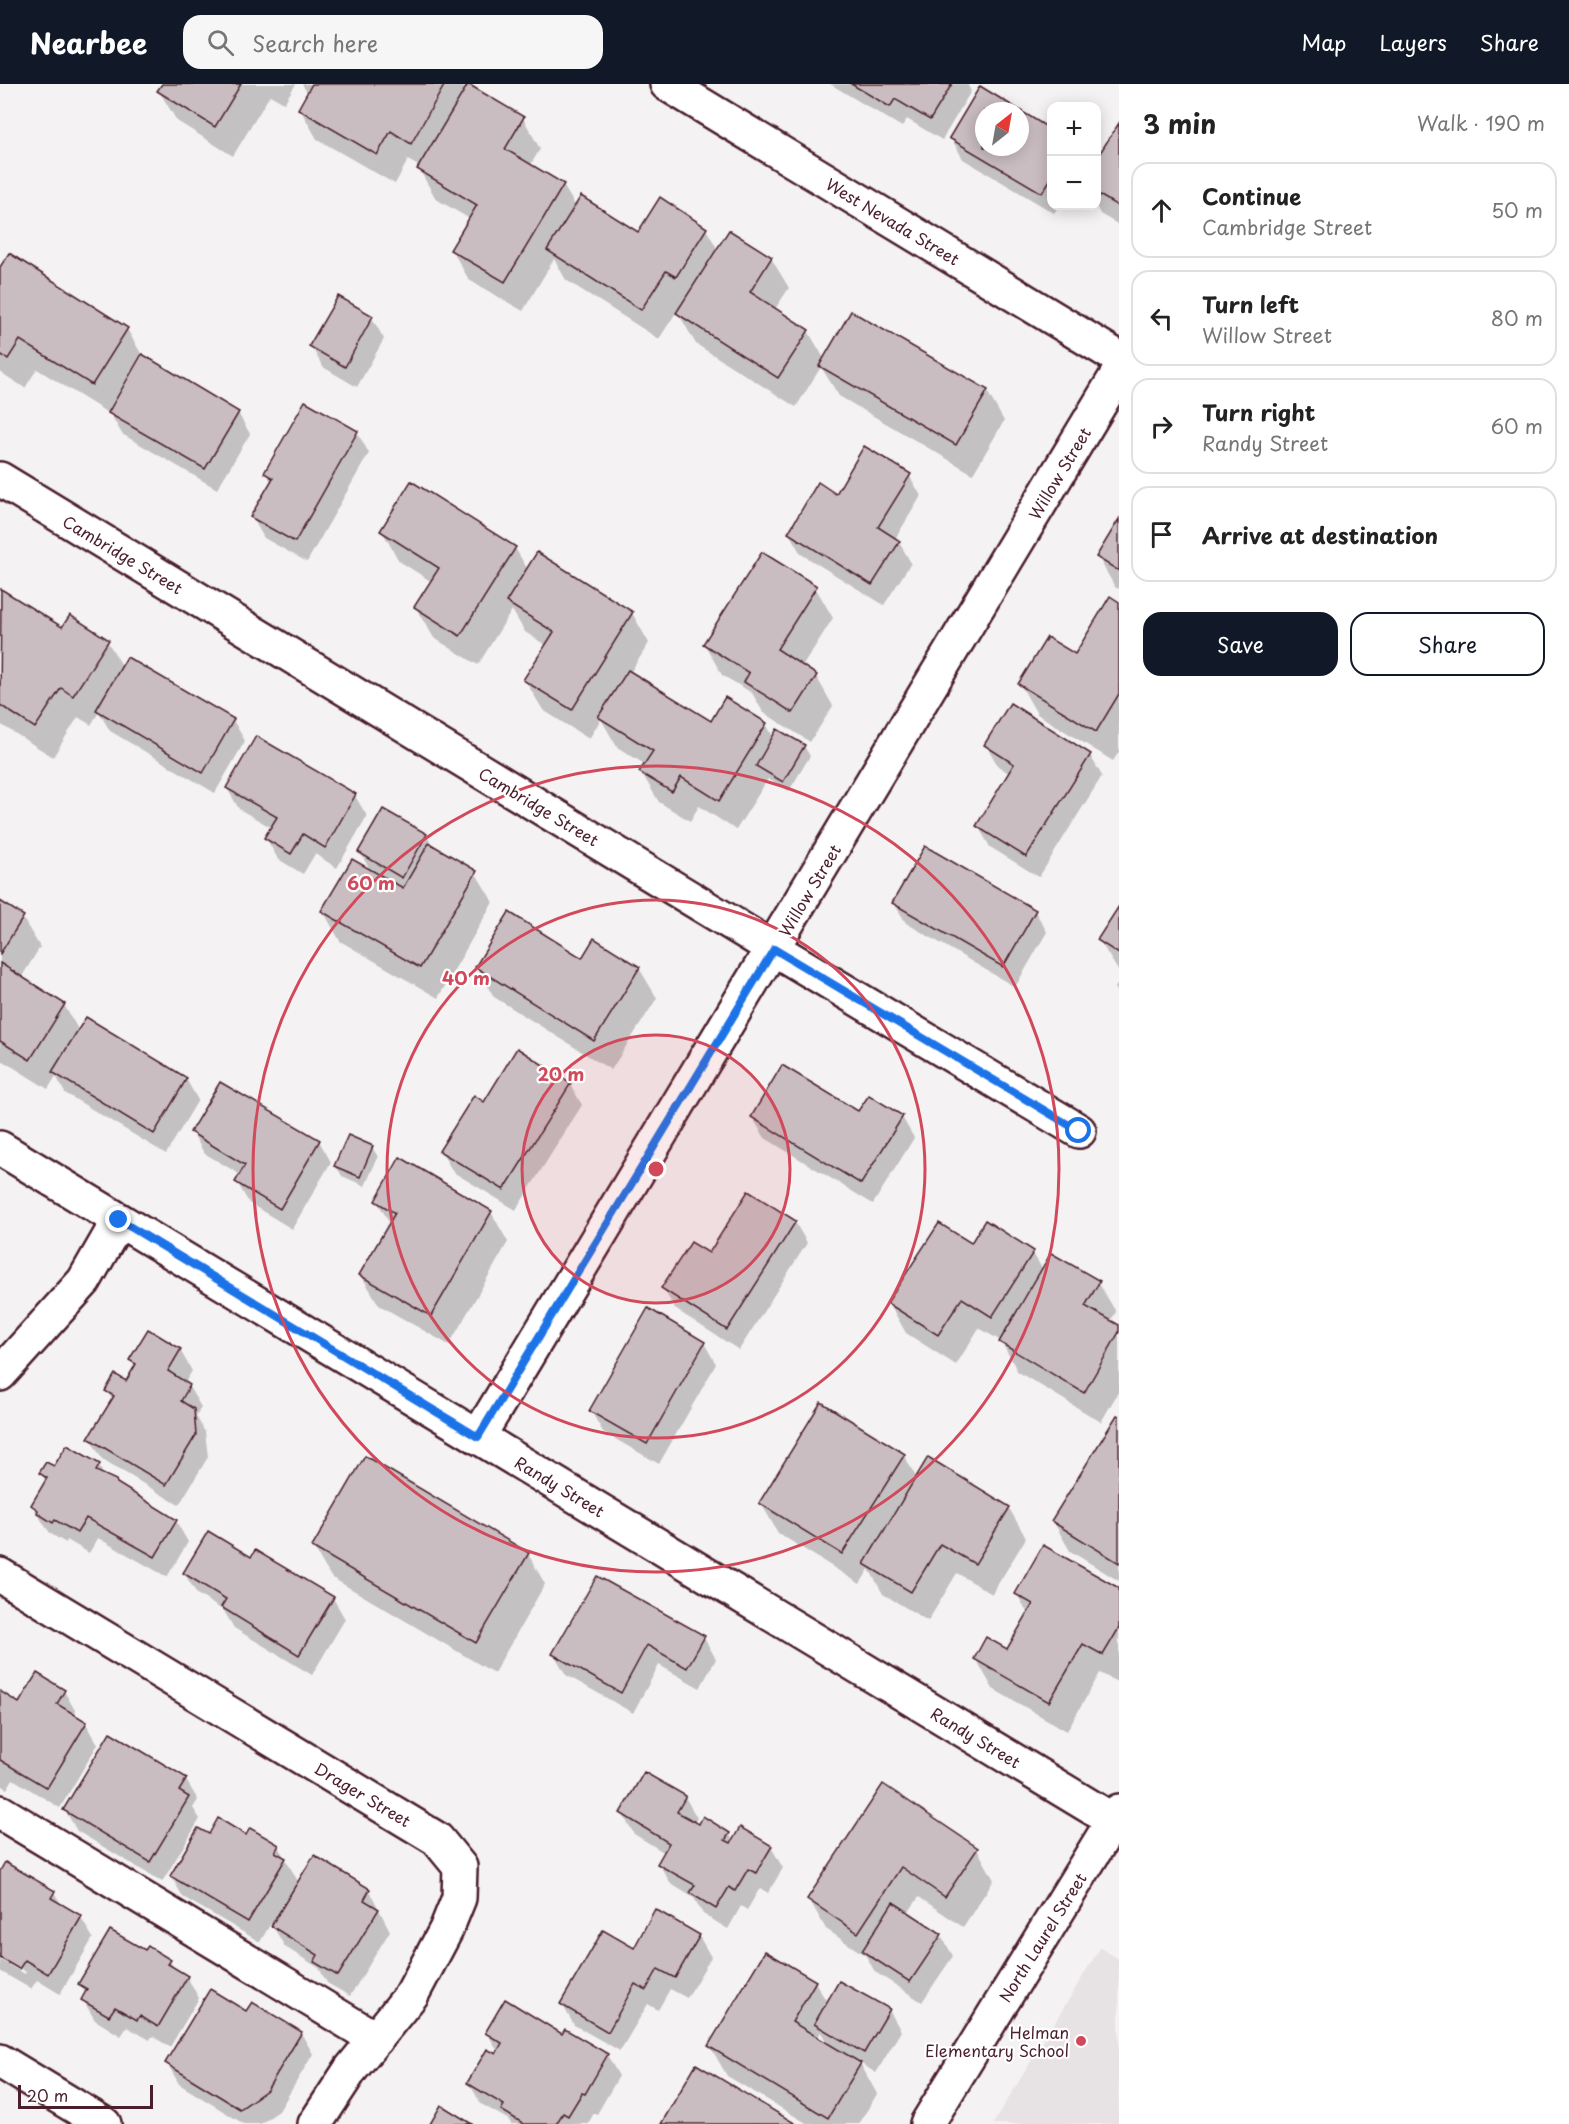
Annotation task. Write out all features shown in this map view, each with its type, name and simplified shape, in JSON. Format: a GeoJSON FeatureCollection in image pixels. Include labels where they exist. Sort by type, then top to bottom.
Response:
{"type":"FeatureCollection","features":[{"type":"Feature","properties":{"kind":"street","name":"West Nevada Street"},"geometry":{"type":"LineString","coordinates":[[667,84],[1119,358]]}},
{"type":"Feature","properties":{"kind":"street","name":"Willow Street"},"geometry":{"type":"LineString","coordinates":[[478,1437],[774,949],[1119,372]]}},
{"type":"Feature","properties":{"kind":"street","name":"Cambridge Street"},"geometry":{"type":"LineString","coordinates":[[0,479],[774,949],[1079,1131]]}},
{"type":"Feature","properties":{"kind":"street","name":"Randy Street"},"geometry":{"type":"LineString","coordinates":[[0,1148],[478,1437],[1117,1818]]}},
{"type":"Feature","properties":{"kind":"street"},"geometry":{"type":"LineString","coordinates":[[0,1374],[84,1281],[119,1220]]}},
{"type":"Feature","properties":{"kind":"street","name":"Drager Street"},"geometry":{"type":"LineString","coordinates":[[0,1575],[437,1839],[460,1867],[459,1898],[446,1930],[412,1994],[351,2069],[315,2124]]}},
{"type":"Feature","properties":{"kind":"street"},"geometry":{"type":"LineString","coordinates":[[0,1812],[376,2039]]}},
{"type":"Feature","properties":{"kind":"street","name":"North Laurel Street"},"geometry":{"type":"LineString","coordinates":[[927,2124],[1117,1818]]}},
{"type":"Feature","properties":{"kind":"street"},"geometry":{"type":"LineString","coordinates":[[0,2061],[104,2124]]}},
{"type":"Feature","properties":{"kind":"shaded area","name":"Helman Elementary School"},"geometry":{"type":"Polygon","coordinates":[[[1100,1948],[1119,1959],[1119,2124],[993,2124],[1100,1948]]]}},
{"type":"Feature","properties":{"kind":"building"},"geometry":{"type":"Polygon","coordinates":[[[162,84],[241,84],[215,127],[157,91],[162,84]]]}},
{"type":"Feature","properties":{"kind":"building"},"geometry":{"type":"Polygon","coordinates":[[[312,84],[445,84],[411,144],[391,131],[377,155],[298,109],[312,84]]]}},
{"type":"Feature","properties":{"kind":"building"},"geometry":{"type":"Polygon","coordinates":[[[468,84],[524,117],[505,149],[564,184],[505,282],[450,250],[477,205],[417,169],[468,84]]]}},
{"type":"Feature","properties":{"kind":"building"},"geometry":{"type":"Polygon","coordinates":[[[851,84],[952,84],[930,120],[895,99],[890,107],[851,84]]]}},
{"type":"Feature","properties":{"kind":"building"},"geometry":{"type":"Polygon","coordinates":[[[980,86],[1006,102],[975,102],[975,153],[949,138],[980,86]]]}},
{"type":"Feature","properties":{"kind":"building"},"geometry":{"type":"Polygon","coordinates":[[[1029,116],[1047,127],[1047,185],[1042,193],[979,156],[1029,156],[1029,116]]]}},
{"type":"Feature","properties":{"kind":"building"},"geometry":{"type":"Polygon","coordinates":[[[1119,123],[1119,207],[1101,196],[1101,151],[1119,123]]]}},
{"type":"Feature","properties":{"kind":"building"},"geometry":{"type":"Polygon","coordinates":[[[581,196],[638,232],[660,197],[707,228],[676,277],[666,271],[641,310],[547,250],[581,196]]]}},
{"type":"Feature","properties":{"kind":"building"},"geometry":{"type":"Polygon","coordinates":[[[729,230],[772,257],[750,292],[809,330],[778,378],[676,313],[729,230]]]}},
{"type":"Feature","properties":{"kind":"building"},"geometry":{"type":"Polygon","coordinates":[[[9,253],[128,328],[92,385],[20,340],[8,359],[0,354],[0,267],[9,253]]]}},
{"type":"Feature","properties":{"kind":"building"},"geometry":{"type":"Polygon","coordinates":[[[338,296],[373,316],[345,367],[309,346],[338,296]]]}},
{"type":"Feature","properties":{"kind":"building"},"geometry":{"type":"Polygon","coordinates":[[[851,311],[988,390],[956,445],[819,366],[851,311]]]}},
{"type":"Feature","properties":{"kind":"building"},"geometry":{"type":"Polygon","coordinates":[[[142,354],[239,412],[205,469],[108,413],[142,354]]]}},
{"type":"Feature","properties":{"kind":"building"},"geometry":{"type":"Polygon","coordinates":[[[305,401],[358,431],[295,542],[250,517],[273,478],[264,473],[305,401]]]}},
{"type":"Feature","properties":{"kind":"building"},"geometry":{"type":"Polygon","coordinates":[[[864,446],[911,474],[878,527],[900,541],[872,585],[788,533],[818,482],[836,494],[864,446]]]}},
{"type":"Feature","properties":{"kind":"building"},"geometry":{"type":"Polygon","coordinates":[[[411,481],[516,547],[460,636],[414,607],[439,568],[380,531],[411,481]]]}},
{"type":"Feature","properties":{"kind":"building"},"geometry":{"type":"Polygon","coordinates":[[[1119,519],[1119,571],[1096,557],[1119,519]]]}},
{"type":"Feature","properties":{"kind":"building"},"geometry":{"type":"Polygon","coordinates":[[[537,552],[633,612],[572,710],[523,680],[554,632],[506,602],[537,552]]]}},
{"type":"Feature","properties":{"kind":"building"},"geometry":{"type":"Polygon","coordinates":[[[762,552],[817,586],[777,649],[817,675],[793,713],[744,682],[749,673],[703,644],[762,552]]]}},
{"type":"Feature","properties":{"kind":"building"},"geometry":{"type":"Polygon","coordinates":[[[1,589],[62,627],[70,615],[109,640],[73,696],[61,688],[35,728],[0,705],[1,589]]]}},
{"type":"Feature","properties":{"kind":"building"},"geometry":{"type":"Polygon","coordinates":[[[1110,596],[1119,602],[1119,694],[1096,732],[1018,684],[1047,637],[1075,654],[1110,596]]]}},
{"type":"Feature","properties":{"kind":"building"},"geometry":{"type":"Polygon","coordinates":[[[127,657],[234,719],[203,773],[96,710],[127,657]]]}},
{"type":"Feature","properties":{"kind":"building"},"geometry":{"type":"Polygon","coordinates":[[[628,670],[711,721],[725,697],[767,723],[719,801],[681,777],[672,792],[639,772],[653,751],[598,717],[628,670]]]}},
{"type":"Feature","properties":{"kind":"building"},"geometry":{"type":"Polygon","coordinates":[[[1010,703],[1091,754],[1026,857],[976,826],[1014,764],[984,745],[1010,703]]]}},
{"type":"Feature","properties":{"kind":"building"},"geometry":{"type":"Polygon","coordinates":[[[777,729],[805,745],[783,782],[756,766],[777,729]]]}},
{"type":"Feature","properties":{"kind":"building"},"geometry":{"type":"Polygon","coordinates":[[[256,736],[356,794],[325,848],[303,834],[291,854],[264,838],[277,817],[226,788],[256,736]]]}},
{"type":"Feature","properties":{"kind":"building"},"geometry":{"type":"Polygon","coordinates":[[[383,809],[427,834],[402,878],[358,852],[383,809]]]}},
{"type":"Feature","properties":{"kind":"building"},"geometry":{"type":"Polygon","coordinates":[[[429,843],[477,871],[420,968],[321,911],[352,859],[403,888],[429,843]]]}},
{"type":"Feature","properties":{"kind":"building"},"geometry":{"type":"Polygon","coordinates":[[[925,846],[1036,910],[1003,967],[892,903],[925,846]]]}},
{"type":"Feature","properties":{"kind":"building"},"geometry":{"type":"Polygon","coordinates":[[[0,901],[24,916],[0,954],[0,901]]]}},
{"type":"Feature","properties":{"kind":"building"},"geometry":{"type":"Polygon","coordinates":[[[1119,906],[1119,954],[1097,940],[1119,906]]]}},
{"type":"Feature","properties":{"kind":"building"},"geometry":{"type":"Polygon","coordinates":[[[509,912],[582,958],[594,938],[640,967],[594,1041],[475,967],[509,912]]]}},
{"type":"Feature","properties":{"kind":"building"},"geometry":{"type":"Polygon","coordinates":[[[0,963],[65,1004],[30,1060],[0,1041],[0,963]]]}},
{"type":"Feature","properties":{"kind":"building"},"geometry":{"type":"Polygon","coordinates":[[[86,1017],[187,1078],[154,1134],[52,1072],[86,1017]]]}},
{"type":"Feature","properties":{"kind":"building"},"geometry":{"type":"Polygon","coordinates":[[[517,1048],[571,1083],[504,1190],[439,1151],[474,1095],[484,1102],[517,1048]]]}},
{"type":"Feature","properties":{"kind":"building"},"geometry":{"type":"Polygon","coordinates":[[[782,1065],[858,1111],[869,1095],[903,1116],[861,1184],[751,1117],[782,1065]]]}},
{"type":"Feature","properties":{"kind":"building"},"geometry":{"type":"Polygon","coordinates":[[[220,1082],[320,1140],[280,1209],[235,1182],[245,1165],[190,1132],[220,1082]]]}},
{"type":"Feature","properties":{"kind":"building"},"geometry":{"type":"Polygon","coordinates":[[[348,1135],[373,1146],[360,1177],[334,1166],[348,1135]]]}},
{"type":"Feature","properties":{"kind":"building"},"geometry":{"type":"Polygon","coordinates":[[[400,1157],[492,1211],[431,1316],[359,1275],[395,1213],[375,1201],[400,1157]]]}},
{"type":"Feature","properties":{"kind":"building"},"geometry":{"type":"Polygon","coordinates":[[[748,1191],[796,1221],[727,1330],[661,1288],[691,1242],[709,1253],[748,1191]]]}},
{"type":"Feature","properties":{"kind":"building"},"geometry":{"type":"Polygon","coordinates":[[[985,1220],[1034,1251],[992,1317],[962,1298],[938,1335],[887,1303],[939,1223],[971,1243],[985,1220]]]}},
{"type":"Feature","properties":{"kind":"building"},"geometry":{"type":"Polygon","coordinates":[[[1051,1253],[1100,1281],[1085,1306],[1119,1325],[1119,1332],[1084,1393],[999,1342],[1051,1253]]]}},
{"type":"Feature","properties":{"kind":"building"},"geometry":{"type":"Polygon","coordinates":[[[648,1308],[705,1342],[647,1444],[589,1411],[648,1308]]]}},
{"type":"Feature","properties":{"kind":"building"},"geometry":{"type":"Polygon","coordinates":[[[148,1329],[181,1349],[168,1371],[190,1385],[181,1401],[194,1409],[196,1435],[166,1485],[88,1438],[114,1396],[105,1391],[115,1374],[126,1381],[136,1364],[129,1360],[148,1329]]]}},
{"type":"Feature","properties":{"kind":"building"},"geometry":{"type":"Polygon","coordinates":[[[821,1402],[905,1454],[842,1554],[759,1503],[821,1402]]]}},
{"type":"Feature","properties":{"kind":"building"},"geometry":{"type":"Polygon","coordinates":[[[1117,1415],[1119,1416],[1119,1563],[1051,1521],[1117,1415]]]}},
{"type":"Feature","properties":{"kind":"building"},"geometry":{"type":"Polygon","coordinates":[[[67,1445],[100,1464],[96,1471],[116,1480],[117,1483],[177,1520],[155,1557],[86,1518],[77,1533],[37,1513],[38,1510],[31,1505],[47,1478],[39,1473],[46,1462],[54,1466],[67,1445]]]}},
{"type":"Feature","properties":{"kind":"building"},"geometry":{"type":"Polygon","coordinates":[[[365,1456],[529,1553],[476,1643],[312,1547],[365,1456]]]}},
{"type":"Feature","properties":{"kind":"building"},"geometry":{"type":"Polygon","coordinates":[[[928,1457],[1010,1507],[975,1564],[940,1544],[911,1592],[864,1564],[928,1457]]]}},
{"type":"Feature","properties":{"kind":"building"},"geometry":{"type":"Polygon","coordinates":[[[208,1531],[251,1557],[255,1550],[334,1597],[299,1655],[221,1607],[226,1599],[183,1573],[208,1531]]]}},
{"type":"Feature","properties":{"kind":"building"},"geometry":{"type":"Polygon","coordinates":[[[1043,1545],[1119,1588],[1119,1628],[1103,1655],[1083,1644],[1049,1702],[974,1659],[986,1637],[1007,1649],[1033,1604],[1015,1594],[1043,1545]]]}},
{"type":"Feature","properties":{"kind":"building"},"geometry":{"type":"Polygon","coordinates":[[[597,1576],[705,1636],[687,1668],[647,1645],[621,1693],[552,1654],[597,1576]]]}},
{"type":"Feature","properties":{"kind":"building"},"geometry":{"type":"Polygon","coordinates":[[[37,1673],[65,1690],[57,1704],[87,1722],[47,1788],[0,1760],[0,1691],[19,1703],[37,1673]]]}},
{"type":"Feature","properties":{"kind":"building"},"geometry":{"type":"Polygon","coordinates":[[[110,1732],[187,1778],[179,1791],[189,1797],[150,1862],[63,1810],[110,1732]]]}},
{"type":"Feature","properties":{"kind":"building"},"geometry":{"type":"Polygon","coordinates":[[[644,1772],[686,1796],[677,1812],[699,1824],[703,1816],[730,1833],[725,1840],[731,1843],[740,1827],[772,1846],[756,1873],[748,1869],[735,1891],[729,1887],[716,1909],[690,1893],[695,1885],[657,1864],[669,1843],[620,1813],[644,1772]]]}},
{"type":"Feature","properties":{"kind":"building"},"geometry":{"type":"Polygon","coordinates":[[[883,1784],[978,1848],[945,1897],[901,1867],[858,1933],[807,1899],[883,1784]]]}},
{"type":"Feature","properties":{"kind":"building"},"geometry":{"type":"Polygon","coordinates":[[[218,1818],[246,1835],[250,1828],[279,1845],[275,1852],[286,1858],[248,1922],[170,1876],[198,1828],[209,1834],[218,1818]]]}},
{"type":"Feature","properties":{"kind":"building"},"geometry":{"type":"Polygon","coordinates":[[[314,1855],[370,1889],[364,1900],[379,1909],[338,1976],[314,1962],[318,1955],[271,1926],[314,1855]]]}},
{"type":"Feature","properties":{"kind":"building"},"geometry":{"type":"Polygon","coordinates":[[[5,1862],[55,1891],[51,1898],[82,1916],[48,1974],[25,1960],[19,1969],[0,1958],[0,1871],[5,1862]]]}},
{"type":"Feature","properties":{"kind":"building"},"geometry":{"type":"Polygon","coordinates":[[[893,1902],[942,1934],[910,1982],[862,1951],[893,1902]]]}},
{"type":"Feature","properties":{"kind":"building"},"geometry":{"type":"Polygon","coordinates":[[[655,1909],[700,1935],[675,1978],[658,1969],[646,1990],[635,1984],[608,2032],[560,2004],[603,1930],[634,1948],[655,1909]]]}},
{"type":"Feature","properties":{"kind":"building"},"geometry":{"type":"Polygon","coordinates":[[[110,1930],[145,1950],[148,1946],[171,1960],[168,1964],[188,1976],[158,2027],[140,2016],[137,2020],[115,2007],[109,2016],[81,2000],[87,1989],[78,1984],[110,1930]]]}},
{"type":"Feature","properties":{"kind":"building"},"geometry":{"type":"Polygon","coordinates":[[[765,1951],[816,1981],[792,2022],[861,2063],[828,2118],[708,2046],[765,1951]]]}},
{"type":"Feature","properties":{"kind":"building"},"geometry":{"type":"Polygon","coordinates":[[[839,1981],[890,2009],[864,2053],[814,2024],[839,1981]]]}},
{"type":"Feature","properties":{"kind":"building"},"geometry":{"type":"Polygon","coordinates":[[[210,1989],[246,2011],[252,2002],[302,2032],[267,2090],[240,2109],[165,2063],[210,1989]]]}},
{"type":"Feature","properties":{"kind":"building"},"geometry":{"type":"Polygon","coordinates":[[[505,1999],[562,2034],[565,2029],[608,2054],[585,2094],[582,2093],[568,2116],[563,2113],[556,2124],[524,2124],[501,2110],[504,2105],[467,2083],[487,2049],[496,2054],[502,2043],[485,2033],[505,1999]]]}},
{"type":"Feature","properties":{"kind":"building"},"geometry":{"type":"Polygon","coordinates":[[[696,2064],[796,2124],[661,2124],[696,2064]]]}},
{"type":"Feature","properties":{"kind":"building"},"geometry":{"type":"Polygon","coordinates":[[[441,2105],[472,2124],[430,2124],[441,2105]]]}},
{"type":"Feature","properties":{"kind":"place","name":"Helman Elementary School"},"geometry":{"type":"Point","coordinates":[1081,2041]}},
{"type":"Feature","properties":{"kind":"route"},"geometry":{"type":"LineString","coordinates":[[119,1220],[478,1437],[774,949],[1079,1131]]}}]}
